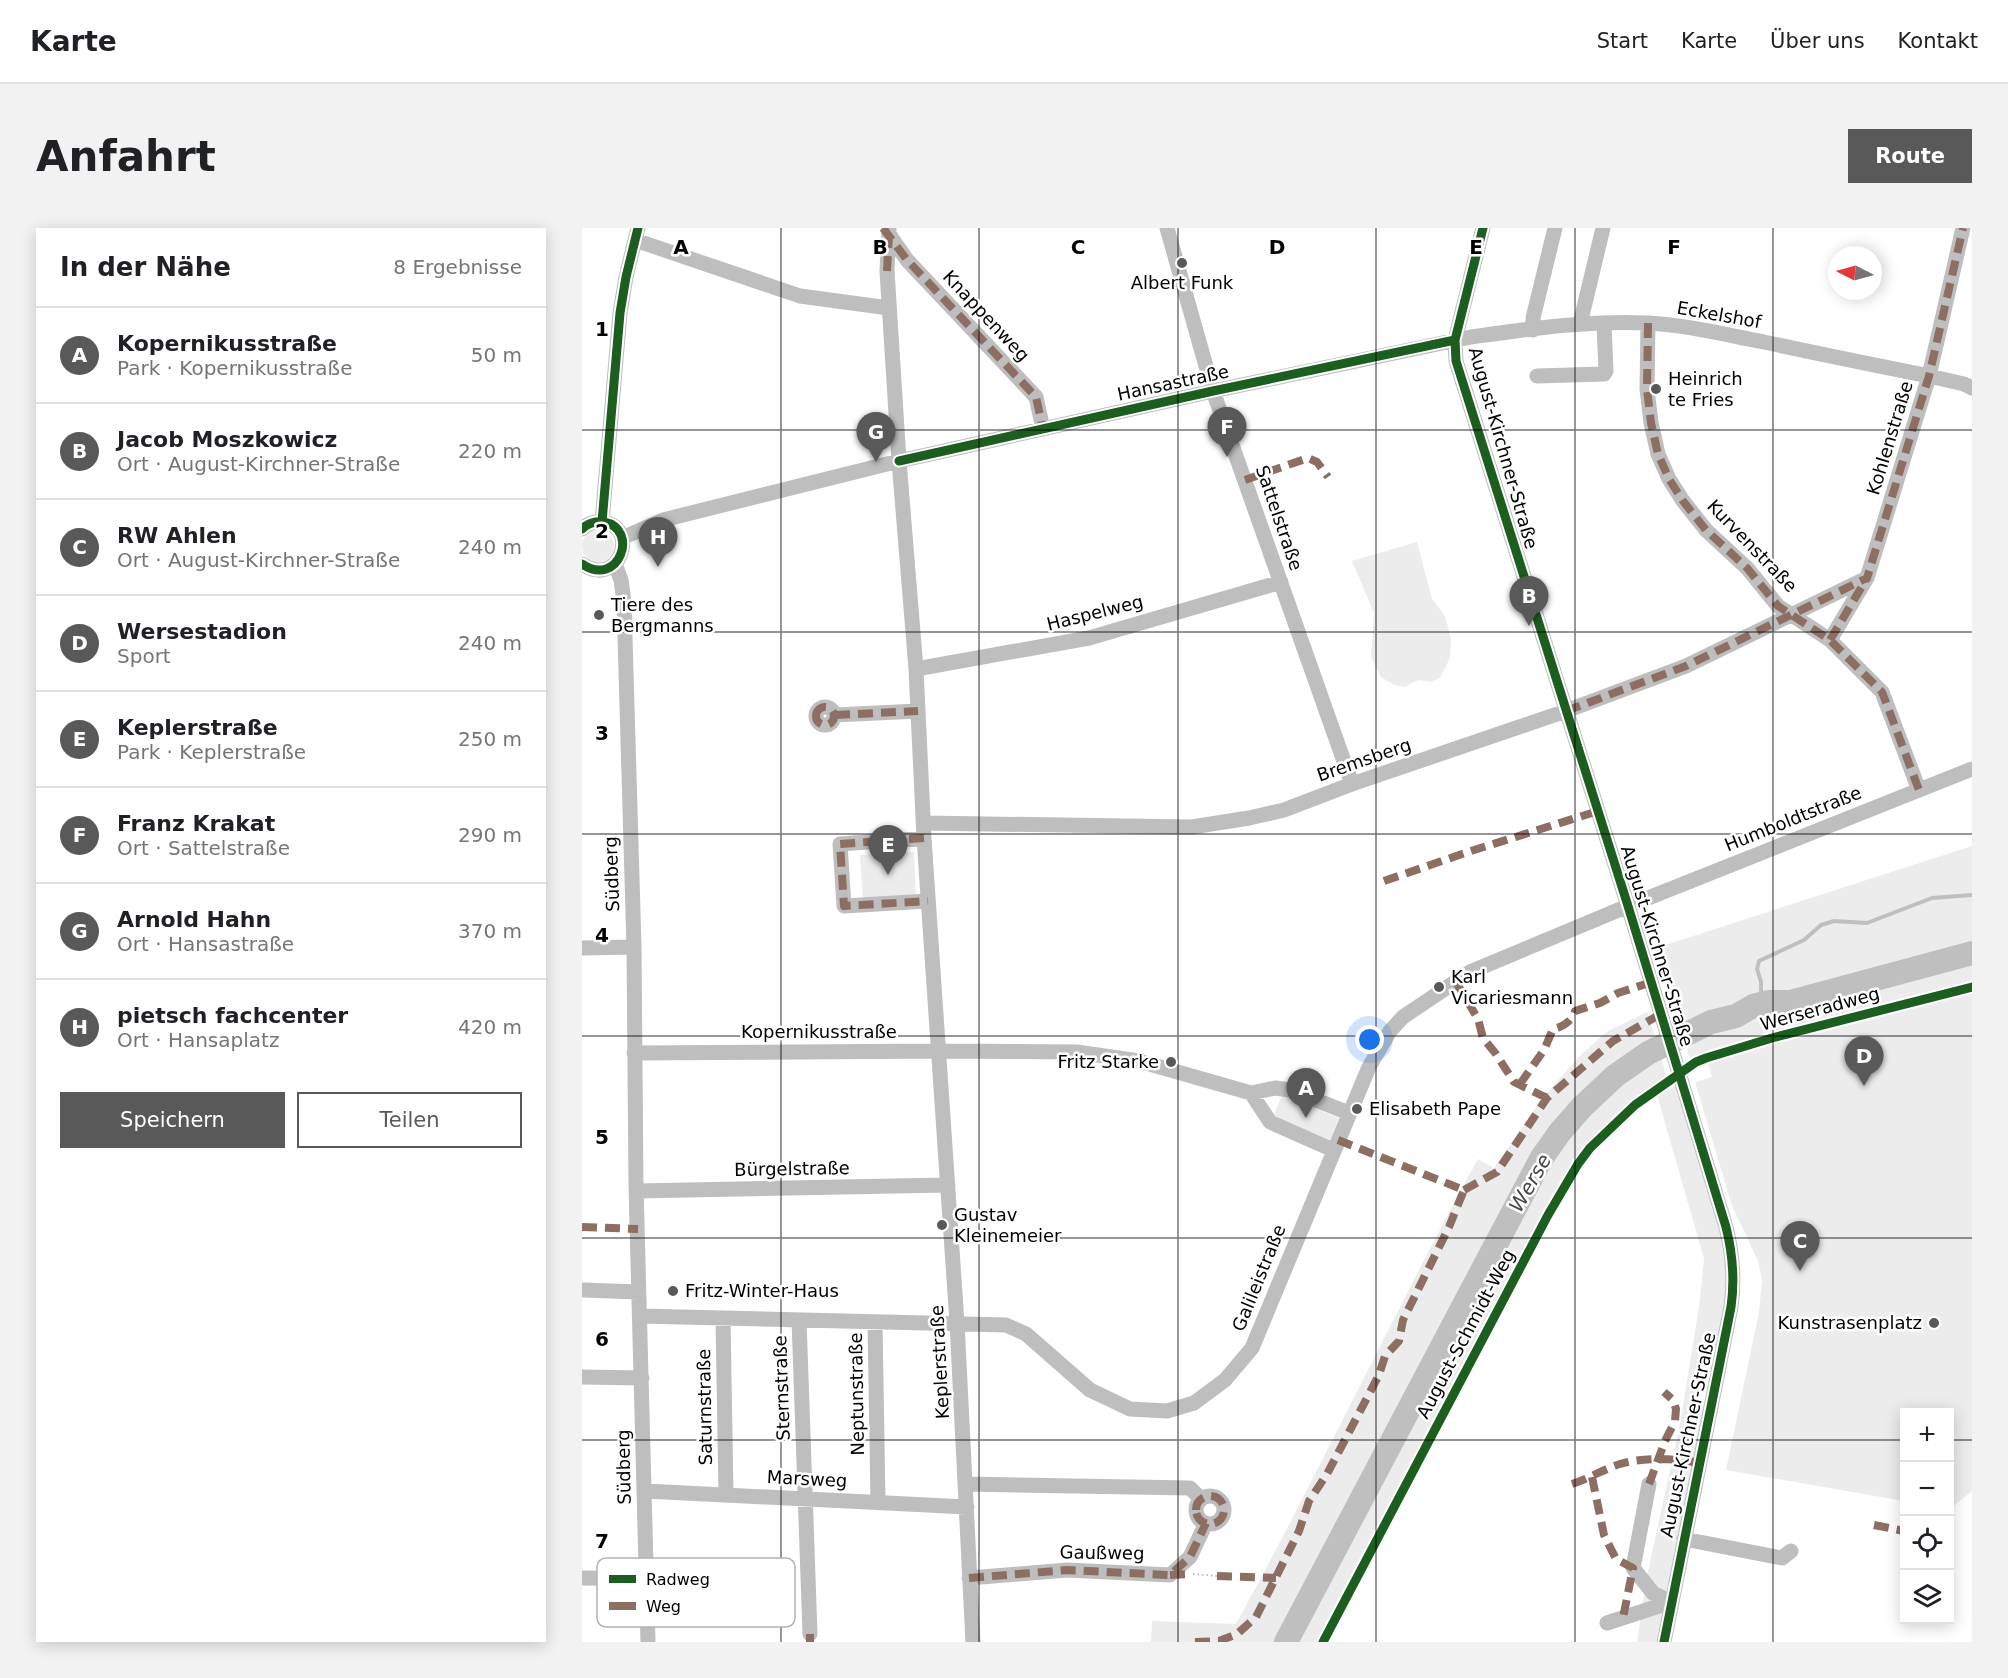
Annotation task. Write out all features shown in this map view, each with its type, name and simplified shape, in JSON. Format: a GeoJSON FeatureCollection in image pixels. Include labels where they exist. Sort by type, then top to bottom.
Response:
{"type":"FeatureCollection","features":[{"type":"Feature","properties":{"kind":"street","name":"Sattelstraße"},"geometry":{"type":"LineString","coordinates":[[1167,228],[1213,391],[1352,784]]}},
{"type":"Feature","properties":{"kind":"street"},"geometry":{"type":"LineString","coordinates":[[1455,340],[1483,228]]}},
{"type":"Feature","properties":{"kind":"street"},"geometry":{"type":"LineString","coordinates":[[1533,330],[1533,318],[1555,228]]}},
{"type":"Feature","properties":{"kind":"street"},"geometry":{"type":"LineString","coordinates":[[1580,324],[1603,228]]}},
{"type":"Feature","properties":{"kind":"street","name":"Kohlenstraße"},"geometry":{"type":"LineString","coordinates":[[1830,640],[1867,578],[1929,376],[1963,228]]}},
{"type":"Feature","properties":{"kind":"street","name":"Knappenweg"},"geometry":{"type":"LineString","coordinates":[[889,231],[907,260],[1036,397],[1043,429]]}},
{"type":"Feature","properties":{"kind":"street","name":"Keplerstraße"},"geometry":{"type":"LineString","coordinates":[[889,231],[887,272],[899,461],[916,669],[928,901],[940,1051],[966,1484],[973,1642]]}},
{"type":"Feature","properties":{"kind":"street"},"geometry":{"type":"LineString","coordinates":[[602,522],[620,313],[633,232],[800,296],[890,308]]}},
{"type":"Feature","properties":{"kind":"street"},"geometry":{"type":"LineString","coordinates":[[887,272],[907,260]]}},
{"type":"Feature","properties":{"kind":"street","name":"Eckelshof"},"geometry":{"type":"LineString","coordinates":[[1455,340],[1580,324],[1648,323],[1694,328],[1929,376],[1972,388]]}},
{"type":"Feature","properties":{"kind":"street","name":"Kurvenstraße"},"geometry":{"type":"LineString","coordinates":[[1648,323],[1647,389],[1651,423],[1658,454],[1669,478],[1706,530],[1748,568],[1778,606],[1830,640],[1882,692],[1919,790]]}},
{"type":"Feature","properties":{"kind":"street"},"geometry":{"type":"LineString","coordinates":[[1537,376],[1604,374],[1606,371],[1604,324]]}},
{"type":"Feature","properties":{"kind":"street","name":"Hansastraße"},"geometry":{"type":"LineString","coordinates":[[622,538],[663,520],[899,461],[1455,340]]}},
{"type":"Feature","properties":{"kind":"street","name":"August-Kirchner-Straße"},"geometry":{"type":"LineString","coordinates":[[1455,340],[1456,361],[1676,1061],[1726,1227],[1734,1271],[1731,1307],[1664,1642]]}},
{"type":"Feature","properties":{"kind":"street"},"geometry":{"type":"LineString","coordinates":[[582,528],[594,522],[602,522],[614,527],[622,538],[623,549],[615,564],[602,570],[584,571]]}},
{"type":"Feature","properties":{"kind":"street","name":"Südberg"},"geometry":{"type":"LineString","coordinates":[[615,564],[621,580],[624,602],[634,947],[634,1053],[647,1558]]}},
{"type":"Feature","properties":{"kind":"street"},"geometry":{"type":"LineString","coordinates":[[1792,614],[1867,578]]}},
{"type":"Feature","properties":{"kind":"street","name":"Haspelweg"},"geometry":{"type":"LineString","coordinates":[[916,669],[1089,638],[1281,582]]}},
{"type":"Feature","properties":{"kind":"street","name":"Bremsberg"},"geometry":{"type":"LineString","coordinates":[[924,831],[1192,827],[1284,810],[1352,784],[1566,711],[1686,666],[1792,614]]}},
{"type":"Feature","properties":{"kind":"street"},"geometry":{"type":"LineString","coordinates":[[835,716],[918,711]]}},
{"type":"Feature","properties":{"kind":"street","name":"Humboldtstraße"},"geometry":{"type":"LineString","coordinates":[[1628,906],[1972,769]]}},
{"type":"Feature","properties":{"kind":"street"},"geometry":{"type":"LineString","coordinates":[[924,831],[840,844],[840,855],[844,906],[928,901]]}},
{"type":"Feature","properties":{"kind":"street","name":"Galileistraße"},"geometry":{"type":"LineString","coordinates":[[640,1316],[1006,1325],[1026,1334],[1090,1390],[1131,1408],[1167,1411],[1194,1403],[1226,1380],[1252,1348],[1333,1150],[1380,1046],[1390,1031],[1403,1017],[1470,972],[1628,906]]}},
{"type":"Feature","properties":{"kind":"street"},"geometry":{"type":"LineString","coordinates":[[582,948],[634,947]]}},
{"type":"Feature","properties":{"kind":"street","name":"Kopernikusstraße"},"geometry":{"type":"LineString","coordinates":[[634,1053],[1077,1052],[1139,1061],[1251,1093],[1282,1088],[1350,1113]]}},
{"type":"Feature","properties":{"kind":"street"},"geometry":{"type":"LineString","coordinates":[[1251,1093],[1270,1122],[1333,1150]]}},
{"type":"Feature","properties":{"kind":"street","name":"Bürgelstraße"},"geometry":{"type":"LineString","coordinates":[[637,1191],[948,1185]]}},
{"type":"Feature","properties":{"kind":"street"},"geometry":{"type":"LineString","coordinates":[[582,1290],[639,1292]]}},
{"type":"Feature","properties":{"kind":"street","name":"Saturnstraße"},"geometry":{"type":"LineString","coordinates":[[723,1319],[726,1494]]}},
{"type":"Feature","properties":{"kind":"street","name":"Sternstraße"},"geometry":{"type":"LineString","coordinates":[[799,1320],[810,1634]]}},
{"type":"Feature","properties":{"kind":"street","name":"Neptunstraße"},"geometry":{"type":"LineString","coordinates":[[874,1322],[878,1502]]}},
{"type":"Feature","properties":{"kind":"street"},"geometry":{"type":"LineString","coordinates":[[582,1377],[642,1378]]}},
{"type":"Feature","properties":{"kind":"street","name":"Gaußweg"},"geometry":{"type":"LineString","coordinates":[[966,1484],[1190,1488],[1201,1499],[1214,1496],[1222,1502],[1223,1506],[1223,1515],[1220,1519],[1212,1524],[1206,1523],[1190,1557],[1170,1575],[1067,1570],[969,1578]]}},
{"type":"Feature","properties":{"kind":"street"},"geometry":{"type":"LineString","coordinates":[[1649,1484],[1632,1568],[1653,1593],[1671,1602]]}},
{"type":"Feature","properties":{"kind":"street","name":"Marsweg"},"geometry":{"type":"LineString","coordinates":[[645,1491],[967,1507]]}},
{"type":"Feature","properties":{"kind":"street"},"geometry":{"type":"LineString","coordinates":[[1201,1499],[1196,1511],[1199,1520],[1206,1523]]}},
{"type":"Feature","properties":{"kind":"street","name":"August-Kirchner-Straße"},"geometry":{"type":"LineString","coordinates":[[1684,1539],[1782,1558],[1791,1551]]}},
{"type":"Feature","properties":{"kind":"street"},"geometry":{"type":"LineString","coordinates":[[582,1578],[597,1578]]}},
{"type":"Feature","properties":{"kind":"street"},"geometry":{"type":"LineString","coordinates":[[1608,1623],[1671,1602]]}},
{"type":"Feature","properties":{"kind":"street","name":"Südberg"},"geometry":{"type":"LineString","coordinates":[[648,1627],[648,1642]]}},
{"type":"Feature","properties":{"kind":"path"},"geometry":{"type":"LineString","coordinates":[[1190,1574],[1217,1576]]}},
{"type":"Feature","properties":{"kind":"shaded area"},"geometry":{"type":"Polygon","coordinates":[[[598,530],[609,535],[614,546],[609,557],[598,562],[587,557],[582,546],[587,535],[598,530]]]}},
{"type":"Feature","properties":{"kind":"shaded area"},"geometry":{"type":"Polygon","coordinates":[[[1417,542],[1432,599],[1445,616],[1451,639],[1450,658],[1440,678],[1431,682],[1418,680],[1404,687],[1394,685],[1381,677],[1371,657],[1374,613],[1352,561],[1417,542]]]}},
{"type":"Feature","properties":{"kind":"shaded area"},"geometry":{"type":"Polygon","coordinates":[[[1972,846],[1972,982],[1690,1059],[1656,948],[1972,846]]]}},
{"type":"Feature","properties":{"kind":"shaded area"},"geometry":{"type":"Polygon","coordinates":[[[914,852],[916,896],[863,900],[860,855],[914,852]]]}},
{"type":"Feature","properties":{"kind":"shaded area"},"geometry":{"type":"Polygon","coordinates":[[[1972,993],[1972,1491],[1954,1506],[1954,1408],[1900,1408],[1900,1500],[1726,1470],[1759,1312],[1762,1280],[1758,1261],[1732,1206],[1695,1082],[1712,1077],[1707,1060],[1972,993]]]}},
{"type":"Feature","properties":{"kind":"shaded area"},"geometry":{"type":"Polygon","coordinates":[[[1647,1012],[1664,1067],[1665,1078],[1645,1090],[1610,1120],[1581,1155],[1556,1193],[1318,1642],[1151,1642],[1152,1621],[1236,1624],[1478,1159],[1494,1168],[1545,1095],[1579,1057],[1606,1032],[1647,1012]]]}},
{"type":"Feature","properties":{"kind":"shaded area"},"geometry":{"type":"Polygon","coordinates":[[[1676,1086],[1721,1230],[1727,1271],[1725,1299],[1711,1370],[1702,1369],[1694,1404],[1704,1406],[1656,1642],[1637,1642],[1647,1576],[1680,1424],[1699,1307],[1704,1259],[1657,1095],[1676,1086]]]}},
{"type":"Feature","properties":{"kind":"shaded area"},"geometry":{"type":"Polygon","coordinates":[[[1282,1095],[1339,1118],[1330,1141],[1273,1117],[1282,1095]]]}},
{"type":"Feature","properties":{"kind":"waterway"},"geometry":{"type":"LineString","coordinates":[[1761,1004],[1761,982],[1757,969],[1759,961],[1804,940],[1821,925],[1834,921],[1867,923],[1932,898],[1972,895]]}},
{"type":"Feature","properties":{"kind":"waterway","name":"Werse"},"geometry":{"type":"LineString","coordinates":[[1286,1642],[1541,1159],[1582,1107],[1615,1076],[1648,1053],[1711,1022],[1736,1016],[1753,1006],[1769,1002],[1790,1002],[1972,953]]}},
{"type":"Feature","properties":{"kind":"marked path"},"geometry":{"type":"LineString","coordinates":[[883,228],[907,260],[1036,397],[1043,429]]}},
{"type":"Feature","properties":{"kind":"marked path"},"geometry":{"type":"LineString","coordinates":[[1566,711],[1686,666],[1867,578],[1929,376],[1963,228]]}},
{"type":"Feature","properties":{"kind":"marked path"},"geometry":{"type":"LineString","coordinates":[[887,271],[889,234]]}},
{"type":"Feature","properties":{"kind":"marked path"},"geometry":{"type":"LineString","coordinates":[[1648,323],[1647,389],[1651,423],[1658,454],[1669,479],[1706,530],[1747,568],[1778,606],[1830,640],[1882,692],[1919,790]]}},
{"type":"Feature","properties":{"kind":"marked path"},"geometry":{"type":"LineString","coordinates":[[1245,480],[1308,458],[1317,462],[1328,477]]}},
{"type":"Feature","properties":{"kind":"marked path"},"geometry":{"type":"LineString","coordinates":[[1830,640],[1867,578]]}},
{"type":"Feature","properties":{"kind":"marked path"},"geometry":{"type":"LineString","coordinates":[[821,707],[829,707],[834,712],[834,716],[832,723],[821,725],[816,720],[816,712],[821,707]]}},
{"type":"Feature","properties":{"kind":"marked path"},"geometry":{"type":"LineString","coordinates":[[835,715],[918,711]]}},
{"type":"Feature","properties":{"kind":"marked path"},"geometry":{"type":"LineString","coordinates":[[1384,881],[1598,811]]}},
{"type":"Feature","properties":{"kind":"marked path"},"geometry":{"type":"LineString","coordinates":[[924,838],[840,844],[844,906],[928,901]]}},
{"type":"Feature","properties":{"kind":"marked path"},"geometry":{"type":"LineString","coordinates":[[1456,982],[1478,1019],[1483,1038],[1514,1082],[1547,1098]]}},
{"type":"Feature","properties":{"kind":"marked path"},"geometry":{"type":"LineString","coordinates":[[1520,1084],[1544,1050],[1553,1029],[1567,1023],[1575,1011],[1652,982]]}},
{"type":"Feature","properties":{"kind":"marked path"},"geometry":{"type":"LineString","coordinates":[[1464,1190],[1497,1172],[1547,1098],[1613,1041],[1661,1014]]}},
{"type":"Feature","properties":{"kind":"marked path"},"geometry":{"type":"LineString","coordinates":[[1195,1642],[1219,1641],[1237,1634],[1256,1617],[1299,1531],[1309,1501],[1327,1474],[1379,1375],[1385,1356],[1399,1341],[1403,1320],[1449,1227],[1464,1190],[1338,1140]]}},
{"type":"Feature","properties":{"kind":"marked path"},"geometry":{"type":"LineString","coordinates":[[582,1227],[638,1229]]}},
{"type":"Feature","properties":{"kind":"marked path"},"geometry":{"type":"LineString","coordinates":[[1649,1484],[1675,1421],[1676,1409],[1673,1400],[1664,1392]]}},
{"type":"Feature","properties":{"kind":"marked path"},"geometry":{"type":"LineString","coordinates":[[1572,1484],[1614,1466],[1639,1460],[1659,1459],[1699,1463]]}},
{"type":"Feature","properties":{"kind":"marked path"},"geometry":{"type":"LineString","coordinates":[[1592,1477],[1604,1535],[1616,1559],[1633,1568],[1623,1618]]}},
{"type":"Feature","properties":{"kind":"marked path"},"geometry":{"type":"LineString","coordinates":[[1210,1496],[1220,1500],[1224,1510],[1220,1520],[1210,1524],[1200,1520],[1196,1510],[1200,1500],[1210,1496]]}},
{"type":"Feature","properties":{"kind":"marked path"},"geometry":{"type":"LineString","coordinates":[[969,1578],[1067,1570],[1170,1575],[1190,1557],[1206,1523]]}},
{"type":"Feature","properties":{"kind":"marked path"},"geometry":{"type":"LineString","coordinates":[[1874,1525],[1900,1530]]}},
{"type":"Feature","properties":{"kind":"marked path"},"geometry":{"type":"LineString","coordinates":[[1170,1575],[1190,1574]]}},
{"type":"Feature","properties":{"kind":"marked path"},"geometry":{"type":"LineString","coordinates":[[1217,1576],[1276,1578]]}},
{"type":"Feature","properties":{"kind":"marked path"},"geometry":{"type":"LineString","coordinates":[[810,1634],[810,1642]]}},
{"type":"Feature","properties":{"kind":"cycle path"},"geometry":{"type":"LineString","coordinates":[[602,522],[620,313],[638,228]]}},
{"type":"Feature","properties":{"kind":"cycle path"},"geometry":{"type":"LineString","coordinates":[[1483,228],[1455,340],[1456,361],[1628,906],[1726,1227],[1732,1257],[1731,1307],[1664,1642]]}},
{"type":"Feature","properties":{"kind":"cycle path"},"geometry":{"type":"LineString","coordinates":[[899,461],[1455,340]]}},
{"type":"Feature","properties":{"kind":"cycle path"},"geometry":{"type":"LineString","coordinates":[[582,529],[592,523],[604,522],[615,527],[621,535],[623,545],[615,564],[606,569],[595,570],[582,564]]}},
{"type":"Feature","properties":{"kind":"cycle path","name":"Werseradweg"},"geometry":{"type":"LineString","coordinates":[[1323,1642],[1548,1215],[1590,1148],[1635,1105],[1696,1062],[1772,1038],[1972,987]]}},
{"type":"Feature","properties":{"kind":"place","name":"Albert Funk"},"geometry":{"type":"Point","coordinates":[1182,263]}},
{"type":"Feature","properties":{"kind":"place","name":"Heinrich te Fries"},"geometry":{"type":"Point","coordinates":[1656,389]}},
{"type":"Feature","properties":{"kind":"place","name":"Franz Krakat"},"geometry":{"type":"Point","coordinates":[1227,457]}},
{"type":"Feature","properties":{"kind":"place","name":"Arnold Hahn"},"geometry":{"type":"Point","coordinates":[876,462]}},
{"type":"Feature","properties":{"kind":"place","name":"pietsch fachcenter"},"geometry":{"type":"Point","coordinates":[658,567]}},
{"type":"Feature","properties":{"kind":"place","name":"Tiere des Bergmanns"},"geometry":{"type":"Point","coordinates":[599,615]}},
{"type":"Feature","properties":{"kind":"place","name":"Jacob Moszkowicz"},"geometry":{"type":"Point","coordinates":[1529,626]}},
{"type":"Feature","properties":{"kind":"place","name":"Keplerstraße"},"geometry":{"type":"Point","coordinates":[888,875]}},
{"type":"Feature","properties":{"kind":"place","name":"Karl Vicariesmann"},"geometry":{"type":"Point","coordinates":[1439,987]}},
{"type":"Feature","properties":{"kind":"place","name":"Fritz Starke"},"geometry":{"type":"Point","coordinates":[1171,1062]}},
{"type":"Feature","properties":{"kind":"place","name":"Wersestadion"},"geometry":{"type":"Point","coordinates":[1864,1086]}},
{"type":"Feature","properties":{"kind":"place","name":"Elisabeth Pape"},"geometry":{"type":"Point","coordinates":[1357,1109]}},
{"type":"Feature","properties":{"kind":"place","name":"Kopernikusstraße"},"geometry":{"type":"Point","coordinates":[1306,1118]}},
{"type":"Feature","properties":{"kind":"place","name":"Gustav Kleinemeier"},"geometry":{"type":"Point","coordinates":[942,1225]}},
{"type":"Feature","properties":{"kind":"place","name":"RW Ahlen"},"geometry":{"type":"Point","coordinates":[1800,1271]}},
{"type":"Feature","properties":{"kind":"place","name":"Fritz-Winter-Haus"},"geometry":{"type":"Point","coordinates":[673,1291]}},
{"type":"Feature","properties":{"kind":"place","name":"Kunstrasenplatz"},"geometry":{"type":"Point","coordinates":[1934,1323]}}]}
